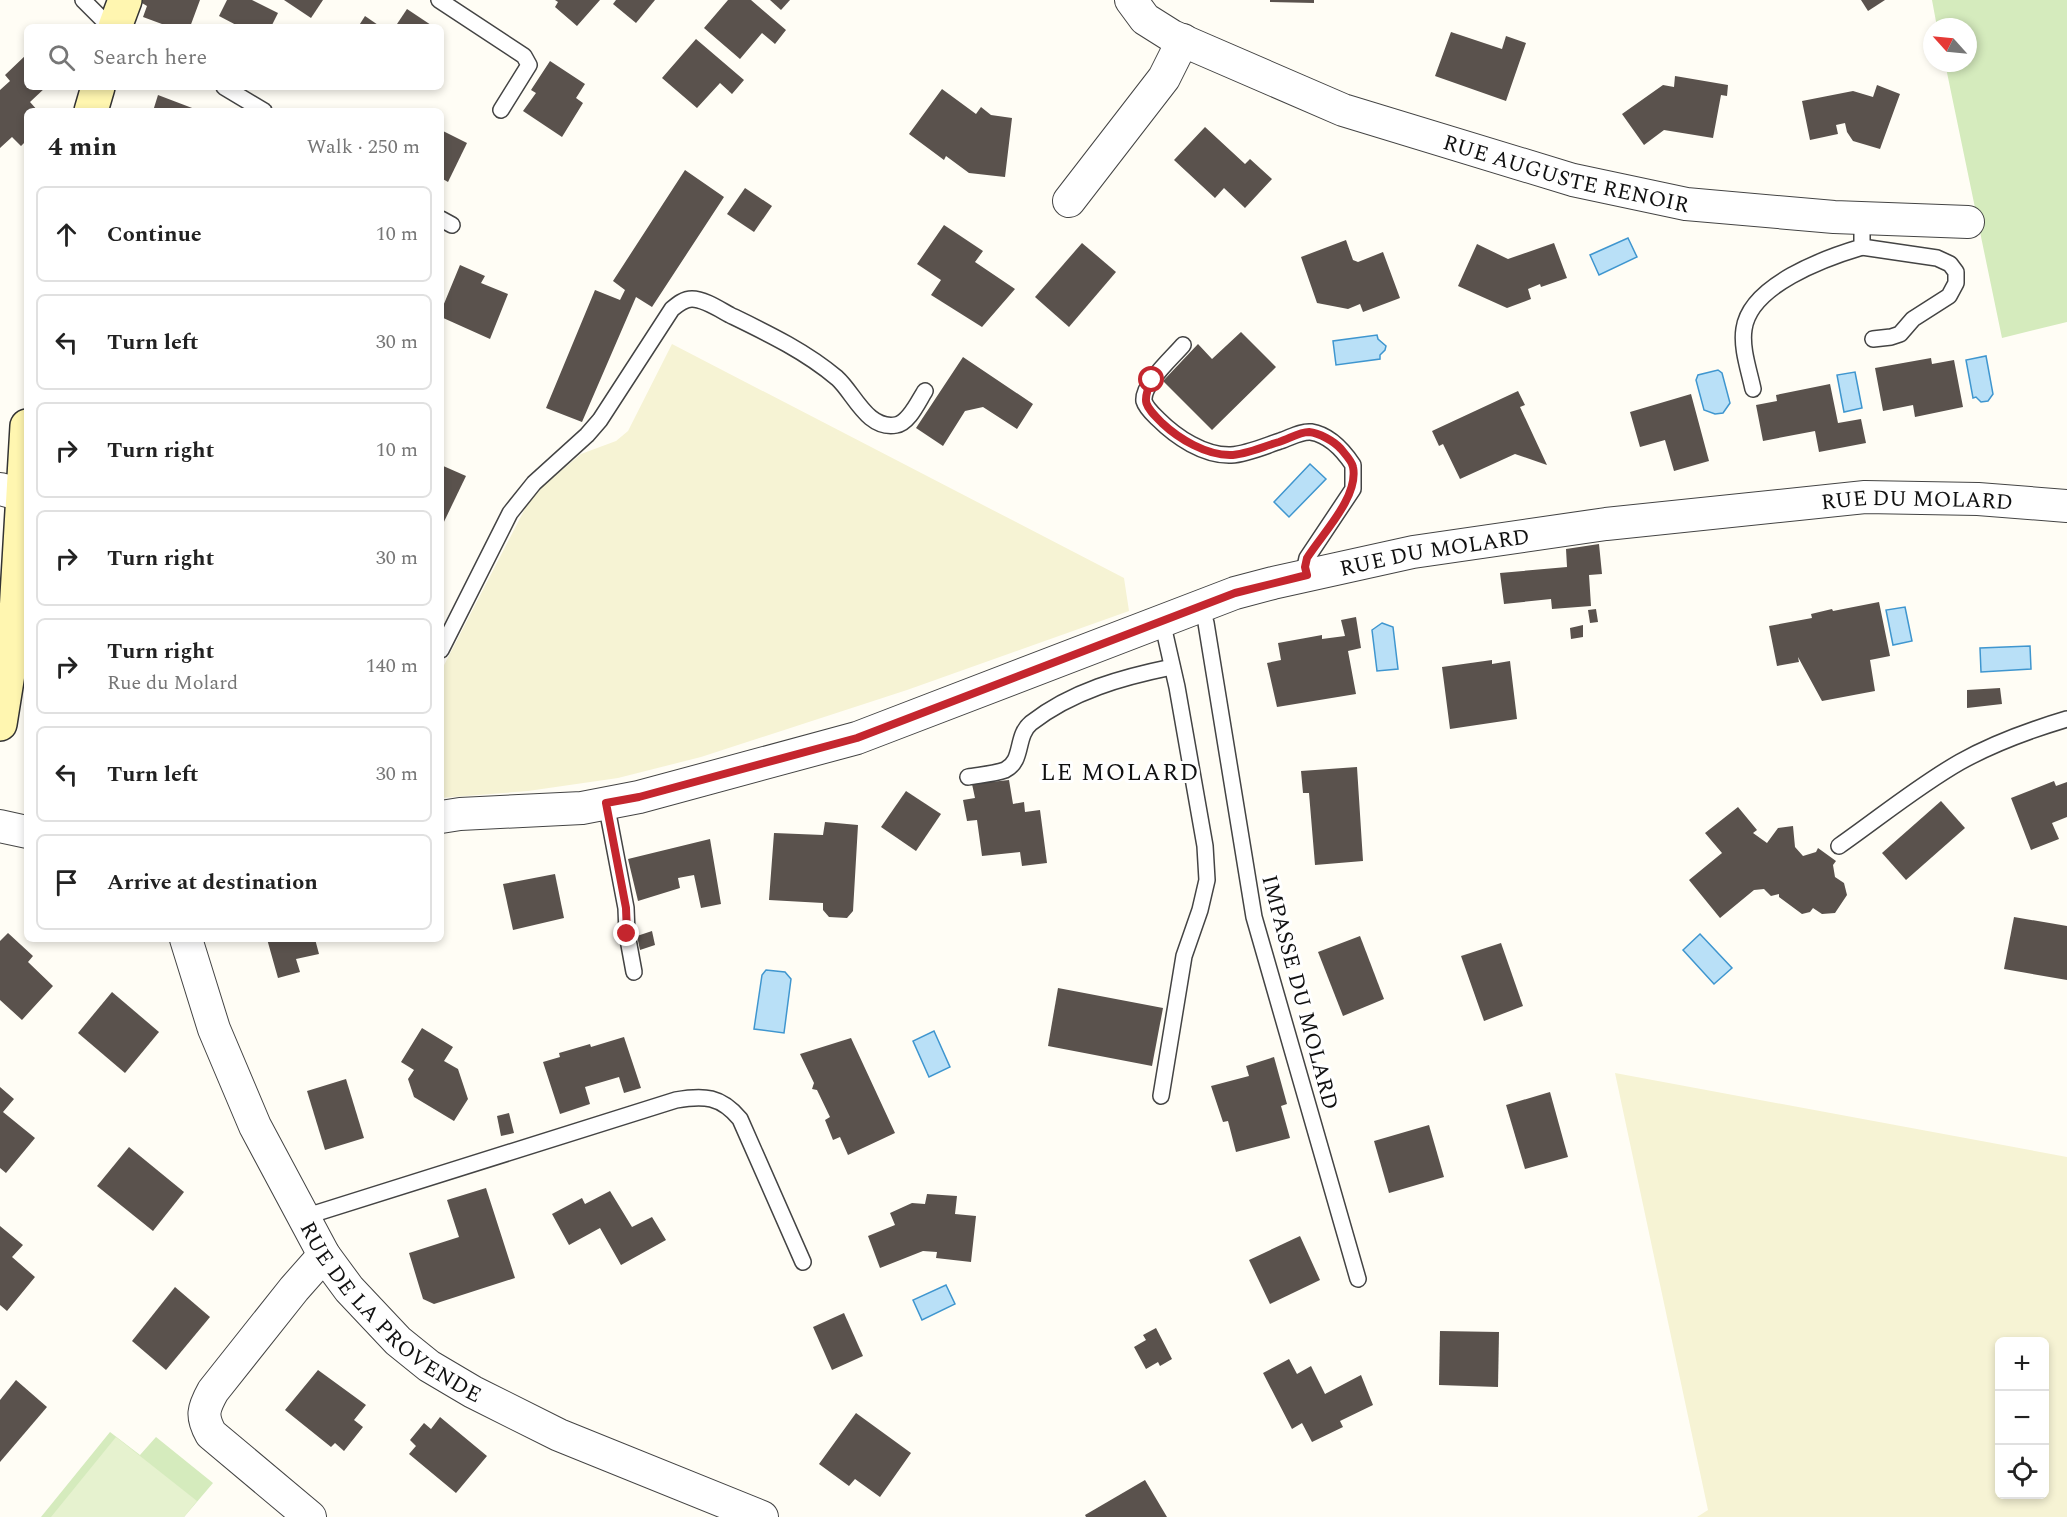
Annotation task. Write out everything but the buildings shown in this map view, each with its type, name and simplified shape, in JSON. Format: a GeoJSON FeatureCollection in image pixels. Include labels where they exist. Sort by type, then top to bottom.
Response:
{"type":"FeatureCollection","features":[{"type":"Feature","properties":{"kind":"street","name":"RUE AUGUSTE RENOIR"},"geometry":{"type":"LineString","coordinates":[[1131,0],[1145,19],[1183,40],[1343,110],[1573,180],[1686,204],[1834,218],[1862,233],[1968,222]]}},
{"type":"Feature","properties":{"kind":"street"},"geometry":{"type":"LineString","coordinates":[[1069,201],[1164,78],[1183,40]]}},
{"type":"Feature","properties":{"kind":"street"},"geometry":{"type":"LineString","coordinates":[[92,108],[97,90]]}},
{"type":"Feature","properties":{"kind":"street"},"geometry":{"type":"LineString","coordinates":[[0,724],[15,630],[11,492],[24,438]]}},
{"type":"Feature","properties":{"kind":"street","name":"RUE DU MOLARD"},"geometry":{"type":"LineString","coordinates":[[444,817],[582,808],[639,797],[857,738],[1153,621],[1235,593],[1413,552],[1594,526],[1865,497],[1978,499],[2067,506]]}},
{"type":"Feature","properties":{"kind":"street"},"geometry":{"type":"LineString","coordinates":[[0,826],[24,831]]}},
{"type":"Feature","properties":{"kind":"street","name":"RUE DE LA PROVENDE"},"geometry":{"type":"LineString","coordinates":[[187,942],[214,1029],[255,1125],[303,1217],[324,1255],[349,1289],[398,1341],[429,1366],[473,1392],[560,1434],[762,1517]]}},
{"type":"Feature","properties":{"kind":"street"},"geometry":{"type":"LineString","coordinates":[[310,1517],[211,1434],[204,1422],[205,1406],[213,1391],[324,1255]]}},
{"type":"Feature","properties":{"kind":"lane"},"geometry":{"type":"LineString","coordinates":[[83,0],[104,21],[119,20]]}},
{"type":"Feature","properties":{"kind":"lane"},"geometry":{"type":"LineString","coordinates":[[439,0],[524,56],[528,65],[501,110]]}},
{"type":"Feature","properties":{"kind":"lane"},"geometry":{"type":"LineString","coordinates":[[229,90],[259,108]]}},
{"type":"Feature","properties":{"kind":"lane"},"geometry":{"type":"LineString","coordinates":[[1753,389],[1744,341],[1744,328],[1757,303],[1769,291],[1862,233],[1950,264],[1956,272],[1956,283],[1949,296],[1913,319],[1900,334],[1873,339]]}},
{"type":"Feature","properties":{"kind":"lane"},"geometry":{"type":"LineString","coordinates":[[444,644],[514,506],[534,483],[600,420],[672,309],[681,302],[690,299],[706,303],[809,357],[838,380],[864,412],[872,419],[886,425],[897,425],[906,420],[925,391]]}},
{"type":"Feature","properties":{"kind":"lane"},"geometry":{"type":"LineString","coordinates":[[1183,345],[1152,380],[1144,401],[1150,411],[1170,431],[1190,444],[1231,455],[1301,433],[1311,432],[1337,445],[1353,465],[1353,489],[1307,558],[1305,567],[1307,575]]}},
{"type":"Feature","properties":{"kind":"lane","name":"IMPASSE DU MOLARD"},"geometry":{"type":"LineString","coordinates":[[1201,606],[1206,623],[1254,917],[1358,1279]]}},
{"type":"Feature","properties":{"kind":"lane"},"geometry":{"type":"LineString","coordinates":[[1153,621],[1172,667],[1205,846],[1207,880],[1200,910],[1184,956],[1161,1096]]}},
{"type":"Feature","properties":{"kind":"lane"},"geometry":{"type":"LineString","coordinates":[[968,777],[1004,770],[1011,765],[1017,759],[1021,738],[1028,726],[1049,711],[1099,686],[1128,676],[1172,667]]}},
{"type":"Feature","properties":{"kind":"lane"},"geometry":{"type":"LineString","coordinates":[[1839,846],[1959,762],[2003,741],[2067,719]]}},
{"type":"Feature","properties":{"kind":"lane"},"geometry":{"type":"LineString","coordinates":[[606,803],[626,908],[627,934],[634,972]]}},
{"type":"Feature","properties":{"kind":"lane"},"geometry":{"type":"LineString","coordinates":[[303,1217],[676,1100],[696,1097],[715,1099],[730,1107],[740,1119],[803,1262]]}},
{"type":"Feature","properties":{"kind":"shaded area"},"geometry":{"type":"Polygon","coordinates":[[[672,344],[1124,578],[1129,611],[907,690],[701,757],[618,778],[528,791],[444,798],[444,665],[532,495],[581,454],[616,441],[628,431],[672,344]]]}},
{"type":"Feature","properties":{"kind":"shaded area"},"geometry":{"type":"Polygon","coordinates":[[[1615,1073],[2067,1157],[2067,1517],[1697,1517],[1708,1510],[1615,1073]]]}},
{"type":"Feature","properties":{"kind":"green space"},"geometry":{"type":"Polygon","coordinates":[[[1932,0],[2067,0],[2067,322],[2002,338],[1947,72],[1977,72],[1977,18],[1935,18],[1932,0]]]}},
{"type":"Feature","properties":{"kind":"green space"},"geometry":{"type":"Polygon","coordinates":[[[110,1432],[140,1455],[156,1437],[213,1483],[184,1517],[41,1517],[110,1432]]]}},
{"type":"Feature","properties":{"kind":"green space"},"geometry":{"type":"Polygon","coordinates":[[[116,1437],[197,1501],[184,1517],[51,1517],[116,1437]]]}},
{"type":"Feature","properties":{"kind":"water"},"geometry":{"type":"Polygon","coordinates":[[[1628,238],[1637,257],[1599,275],[1590,255],[1628,238]]]}},
{"type":"Feature","properties":{"kind":"water"},"geometry":{"type":"Polygon","coordinates":[[[1377,335],[1386,346],[1380,359],[1336,365],[1333,341],[1377,335]]]}},
{"type":"Feature","properties":{"kind":"water"},"geometry":{"type":"Polygon","coordinates":[[[1986,356],[1993,394],[1988,401],[1981,402],[1976,397],[1973,398],[1966,360],[1986,356]]]}},
{"type":"Feature","properties":{"kind":"water"},"geometry":{"type":"Polygon","coordinates":[[[1718,370],[1722,373],[1730,403],[1723,413],[1715,414],[1704,410],[1696,380],[1698,375],[1718,370]]]}},
{"type":"Feature","properties":{"kind":"water"},"geometry":{"type":"Polygon","coordinates":[[[1855,372],[1862,408],[1844,412],[1837,375],[1855,372]]]}},
{"type":"Feature","properties":{"kind":"water"},"geometry":{"type":"Polygon","coordinates":[[[1310,464],[1326,479],[1289,517],[1274,502],[1310,464]]]}},
{"type":"Feature","properties":{"kind":"water"},"geometry":{"type":"Polygon","coordinates":[[[1905,607],[1912,641],[1893,645],[1886,610],[1905,607]]]}},
{"type":"Feature","properties":{"kind":"water"},"geometry":{"type":"Polygon","coordinates":[[[1382,623],[1393,627],[1398,669],[1377,671],[1372,630],[1382,623]]]}},
{"type":"Feature","properties":{"kind":"water"},"geometry":{"type":"Polygon","coordinates":[[[2030,646],[2031,669],[1981,672],[1980,648],[2030,646]]]}},
{"type":"Feature","properties":{"kind":"water"},"geometry":{"type":"Polygon","coordinates":[[[1700,934],[1732,968],[1714,984],[1683,950],[1700,934]]]}},
{"type":"Feature","properties":{"kind":"water"},"geometry":{"type":"Polygon","coordinates":[[[766,970],[785,972],[791,979],[784,1033],[754,1029],[762,975],[766,970]]]}},
{"type":"Feature","properties":{"kind":"water"},"geometry":{"type":"Polygon","coordinates":[[[934,1031],[950,1067],[929,1077],[913,1041],[934,1031]]]}},
{"type":"Feature","properties":{"kind":"water"},"geometry":{"type":"Polygon","coordinates":[[[946,1285],[955,1304],[922,1320],[913,1300],[946,1285]]]}},
{"type":"Feature","properties":{"kind":"district","name":"LE MOLARD"},"geometry":{"type":"Point","coordinates":[1120,772]}},
{"type":"Feature","properties":{"kind":"route"},"geometry":{"type":"LineString","coordinates":[[627,934],[626,908],[606,803],[639,797],[857,738],[1235,593],[1307,575],[1305,567],[1307,558],[1353,489],[1353,465],[1345,453],[1337,445],[1311,432],[1301,433],[1286,440],[1231,455],[1190,444],[1170,431],[1150,411],[1144,401],[1152,380]]}}]}
